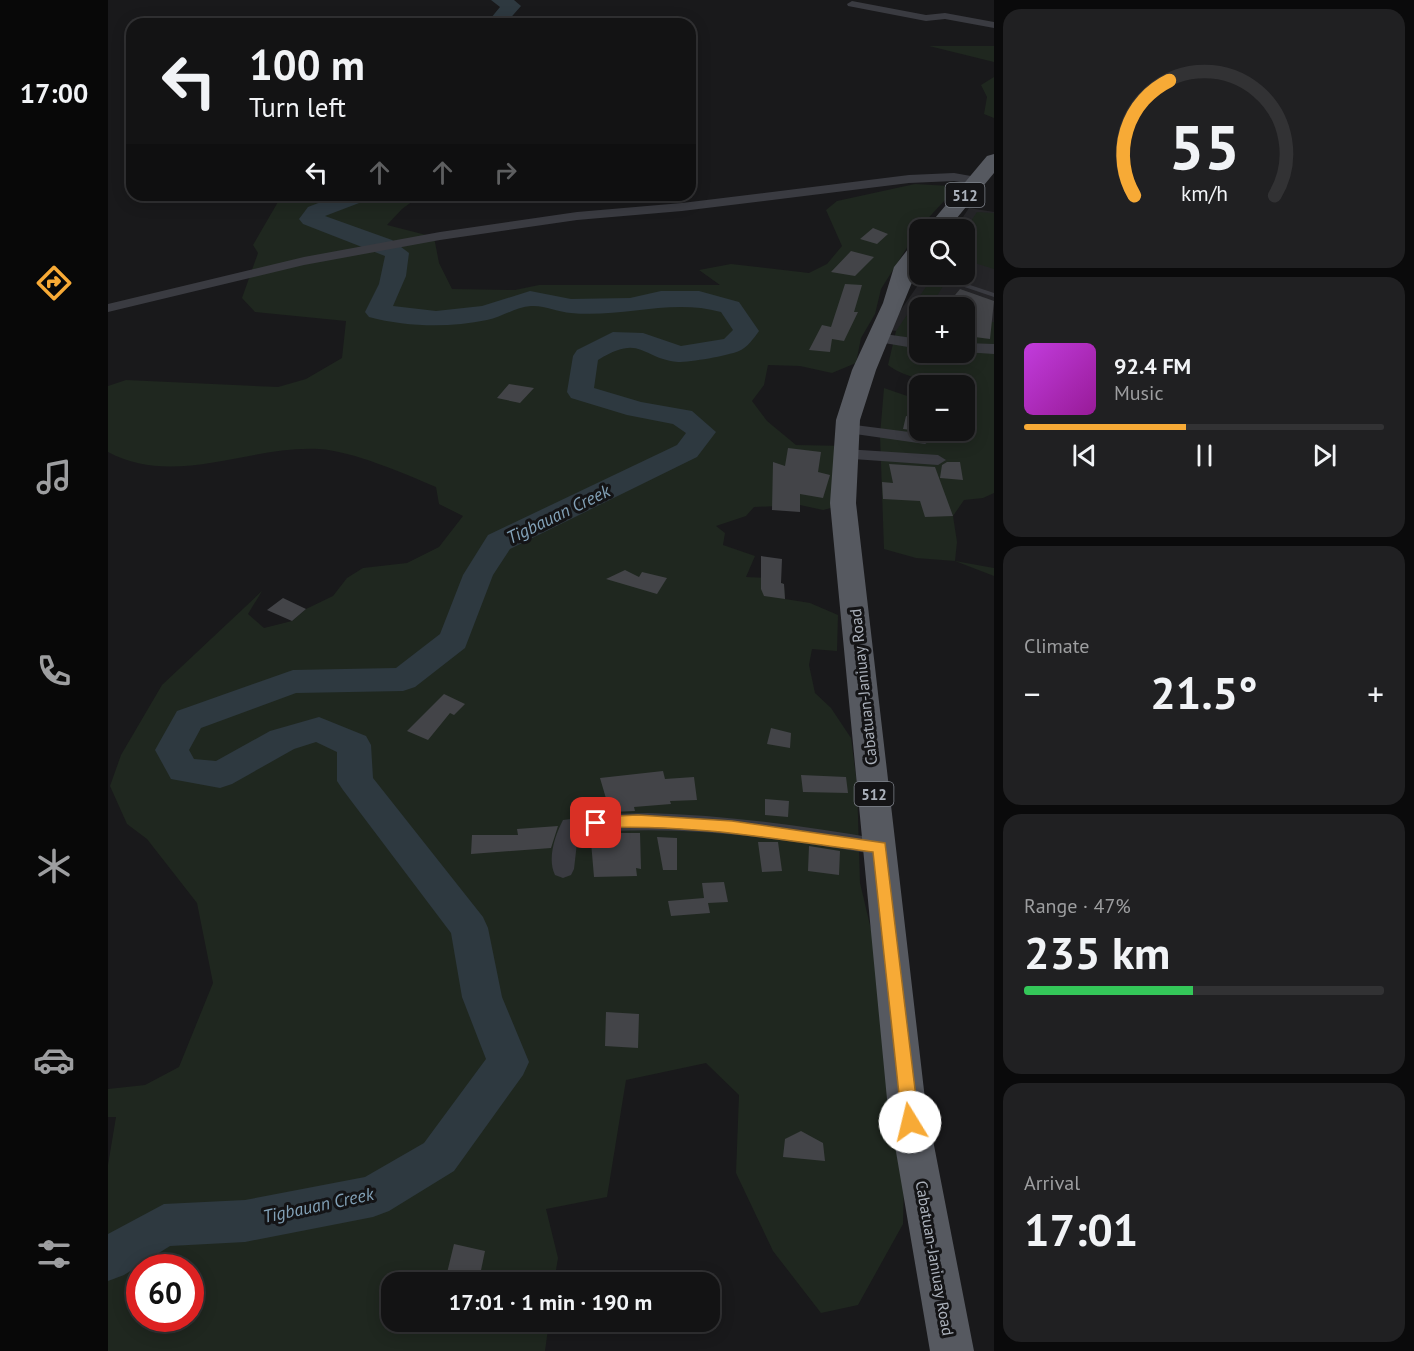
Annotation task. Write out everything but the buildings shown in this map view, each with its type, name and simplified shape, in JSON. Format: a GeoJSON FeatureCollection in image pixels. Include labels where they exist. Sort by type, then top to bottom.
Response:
{"type":"FeatureCollection","features":[{"type":"Feature","properties":{"kind":"main road","name":"512"},"geometry":{"type":"LineString","coordinates":[[944,219],[994,160]]}},
{"type":"Feature","properties":{"kind":"main road","name":"Cabatuan-Janiuay Road"},"geometry":{"type":"LineString","coordinates":[[909,277],[877,338],[864,370],[846,442],[843,503],[906,1099],[952,1351]]}},
{"type":"Feature","properties":{"kind":"street"},"geometry":{"type":"LineString","coordinates":[[852,4],[926,18],[945,16],[994,25]]}},
{"type":"Feature","properties":{"kind":"street"},"geometry":{"type":"LineString","coordinates":[[108,308],[360,249],[577,216],[682,207],[909,179],[954,177],[977,181]]}},
{"type":"Feature","properties":{"kind":"street"},"geometry":{"type":"LineString","coordinates":[[877,338],[909,343]]}},
{"type":"Feature","properties":{"kind":"street"},"geometry":{"type":"LineString","coordinates":[[975,348],[994,349]]}},
{"type":"Feature","properties":{"kind":"street"},"geometry":{"type":"LineString","coordinates":[[846,442],[909,440]]}},
{"type":"Feature","properties":{"kind":"street"},"geometry":{"type":"LineString","coordinates":[[846,442],[938,460]]}},
{"type":"Feature","properties":{"kind":"street"},"geometry":{"type":"LineString","coordinates":[[563,869],[566,835],[572,826],[638,820],[732,827],[880,847]]}},
{"type":"Feature","properties":{"kind":"lane"},"geometry":{"type":"LineString","coordinates":[[968,285],[994,295]]}},
{"type":"Feature","properties":{"kind":"shaded area"},"geometry":{"type":"Polygon","coordinates":[[[929,46],[994,46],[994,62],[929,46]]]}},
{"type":"Feature","properties":{"kind":"shaded area"},"geometry":{"type":"Polygon","coordinates":[[[994,77],[994,118],[984,114],[987,97],[981,85],[994,77]]]}},
{"type":"Feature","properties":{"kind":"shaded area"},"geometry":{"type":"Polygon","coordinates":[[[915,184],[950,186],[945,200],[927,219],[909,219],[909,244],[881,289],[875,314],[861,338],[856,363],[832,373],[800,366],[768,365],[764,385],[752,401],[767,421],[796,445],[848,446],[839,506],[823,510],[800,505],[754,507],[746,516],[716,526],[725,533],[723,545],[755,556],[746,577],[768,578],[784,584],[785,599],[810,603],[838,615],[837,651],[812,649],[809,665],[815,693],[831,708],[851,738],[857,784],[860,883],[888,1001],[905,1134],[903,1224],[858,1305],[821,1313],[773,1251],[736,1173],[739,1095],[706,1063],[626,1080],[607,1197],[546,1209],[558,1258],[556,1272],[381,1272],[381,1332],[548,1332],[545,1351],[108,1351],[108,1165],[116,1117],[108,1117],[108,1089],[145,1085],[179,1067],[213,983],[197,903],[147,839],[127,824],[110,786],[121,755],[162,685],[262,591],[248,614],[264,628],[292,621],[306,609],[333,596],[347,578],[363,568],[407,563],[439,547],[463,516],[439,504],[436,487],[379,464],[333,451],[293,449],[186,466],[160,466],[133,462],[108,452],[108,386],[126,380],[278,387],[306,379],[342,358],[346,321],[255,312],[242,298],[258,253],[253,245],[279,201],[413,201],[387,225],[434,237],[439,263],[452,289],[515,290],[539,285],[720,285],[699,270],[731,264],[809,273],[827,264],[842,246],[826,210],[837,201],[915,184]]]}},
{"type":"Feature","properties":{"kind":"shaded area"},"geometry":{"type":"Polygon","coordinates":[[[969,208],[994,212],[994,340],[975,338],[975,297],[910,297],[918,285],[975,285],[975,219],[962,219],[969,208]]]}},
{"type":"Feature","properties":{"kind":"shaded area"},"geometry":{"type":"Polygon","coordinates":[[[977,212],[994,213],[994,269],[975,263],[975,219],[972,219],[977,212]]]}},
{"type":"Feature","properties":{"kind":"shaded area"},"geometry":{"type":"Polygon","coordinates":[[[927,285],[944,285],[936,297],[919,297],[927,285]]]}},
{"type":"Feature","properties":{"kind":"shaded area"},"geometry":{"type":"Polygon","coordinates":[[[909,298],[909,332],[887,330],[909,298]]]}},
{"type":"Feature","properties":{"kind":"shaded area"},"geometry":{"type":"Polygon","coordinates":[[[909,312],[909,363],[975,363],[975,322],[994,322],[994,493],[983,498],[964,500],[953,516],[957,542],[955,561],[916,558],[884,549],[880,435],[884,388],[909,397],[909,441],[975,441],[975,375],[909,376],[895,370],[888,365],[896,331],[909,312]]]}},
{"type":"Feature","properties":{"kind":"shaded area"},"geometry":{"type":"Polygon","coordinates":[[[955,561],[994,568],[994,576],[955,561]]]}},
{"type":"Feature","properties":{"kind":"waterway","name":"Tigbauan Creek"},"geometry":{"type":"LineString","coordinates":[[500,0],[512,6],[501,18]]}},
{"type":"Feature","properties":{"kind":"waterway","name":"Tigbauan Creek"},"geometry":{"type":"LineString","coordinates":[[108,1259],[164,1225],[245,1221],[373,1196],[439,1157],[508,1062],[482,997],[469,928],[355,781],[354,745],[319,729],[282,740],[220,775],[183,770],[172,750],[189,720],[293,682],[403,679],[454,640],[478,575],[499,542],[687,451],[702,432],[682,417],[637,409],[580,392],[586,356],[613,340],[643,341],[679,354],[732,345],[746,331],[730,307],[699,298],[661,298],[630,305],[571,306],[530,298],[485,313],[436,319],[378,312],[394,276],[397,253],[384,245],[311,219],[316,212],[344,201]]}},
{"type":"Feature","properties":{"kind":"route"},"geometry":{"type":"LineString","coordinates":[[596,823],[638,820],[732,827],[880,847],[910,1122]]}}]}
